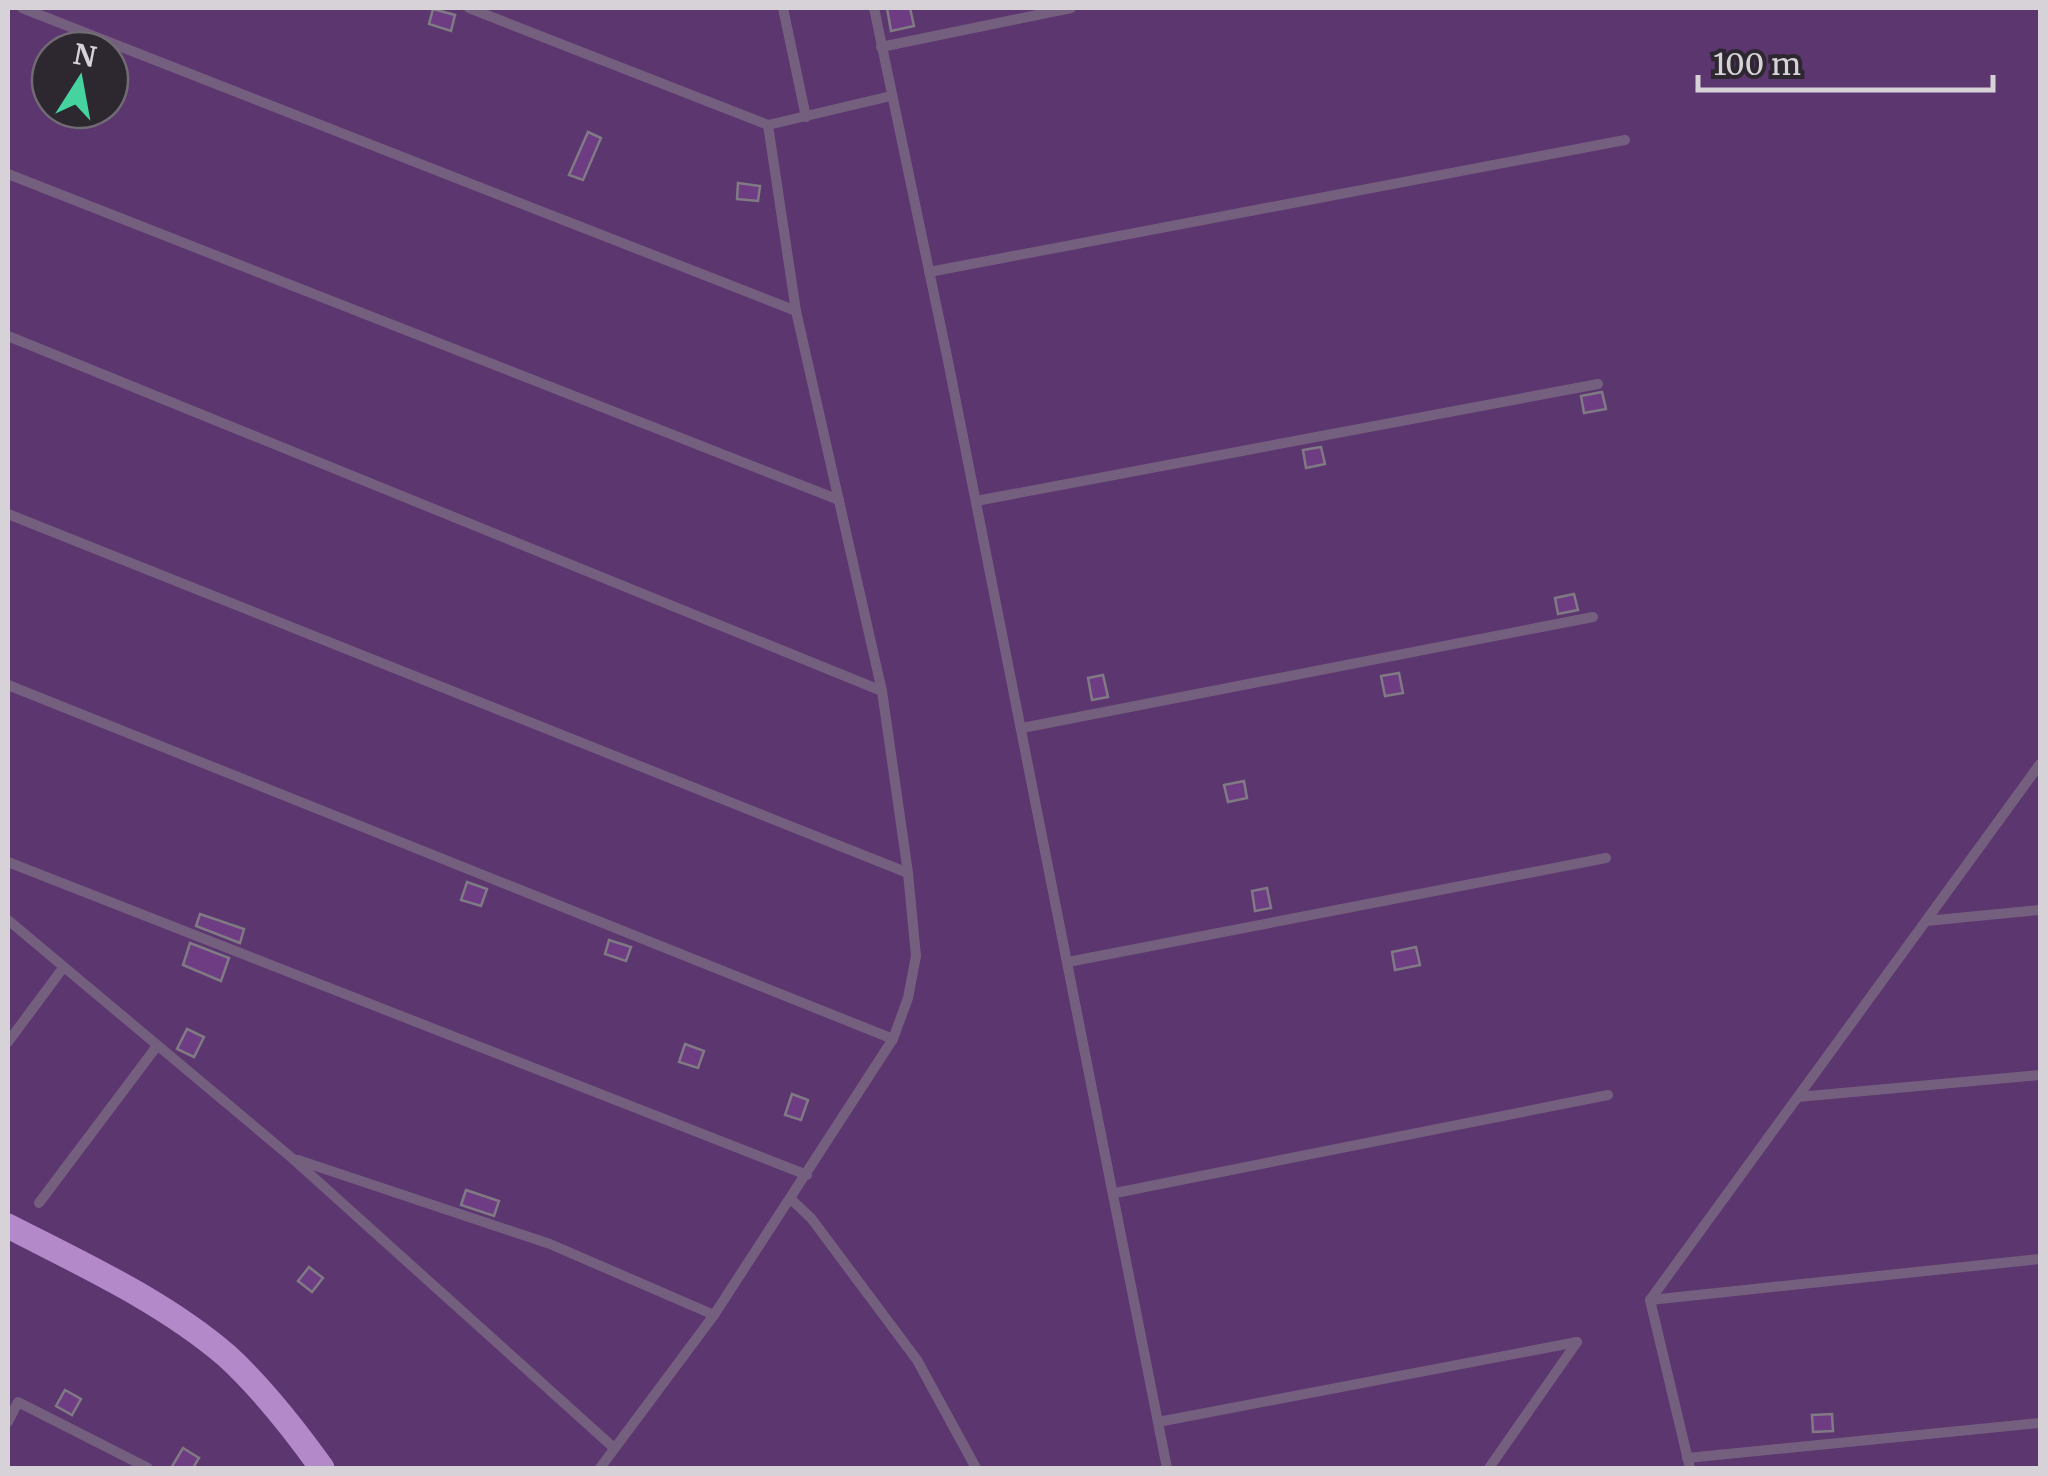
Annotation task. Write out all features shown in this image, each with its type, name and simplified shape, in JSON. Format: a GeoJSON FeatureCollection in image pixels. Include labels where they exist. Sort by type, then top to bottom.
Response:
{"type":"FeatureCollection","features":[{"type":"Feature","properties":{"kind":"main road"},"geometry":{"type":"LineString","coordinates":[[8,1226],[167,1311],[228,1357],[290,1424],[322,1468]]}},
{"type":"Feature","properties":{"kind":"lane"},"geometry":{"type":"LineString","coordinates":[[22,8],[796,311]]}},
{"type":"Feature","properties":{"kind":"lane"},"geometry":{"type":"LineString","coordinates":[[469,8],[768,125],[891,96]]}},
{"type":"Feature","properties":{"kind":"lane"},"geometry":{"type":"LineString","coordinates":[[783,8],[806,117]]}},
{"type":"Feature","properties":{"kind":"lane"},"geometry":{"type":"LineString","coordinates":[[874,8],[1022,728],[1167,1468]]}},
{"type":"Feature","properties":{"kind":"lane"},"geometry":{"type":"LineString","coordinates":[[881,47],[1071,8]]}},
{"type":"Feature","properties":{"kind":"lane"},"geometry":{"type":"LineString","coordinates":[[600,1468],[714,1315],[893,1039],[908,998],[916,956],[882,690],[796,311],[768,125]]}},
{"type":"Feature","properties":{"kind":"lane"},"geometry":{"type":"LineString","coordinates":[[929,272],[1625,140]]}},
{"type":"Feature","properties":{"kind":"lane"},"geometry":{"type":"LineString","coordinates":[[8,174],[839,500]]}},
{"type":"Feature","properties":{"kind":"lane"},"geometry":{"type":"LineString","coordinates":[[8,336],[882,690]]}},
{"type":"Feature","properties":{"kind":"lane"},"geometry":{"type":"LineString","coordinates":[[976,501],[1598,384]]}},
{"type":"Feature","properties":{"kind":"lane"},"geometry":{"type":"LineString","coordinates":[[8,514],[908,872]]}},
{"type":"Feature","properties":{"kind":"lane"},"geometry":{"type":"LineString","coordinates":[[1022,728],[1593,617]]}},
{"type":"Feature","properties":{"kind":"lane"},"geometry":{"type":"LineString","coordinates":[[8,685],[893,1039]]}},
{"type":"Feature","properties":{"kind":"lane"},"geometry":{"type":"LineString","coordinates":[[2040,764],[1650,1300],[1688,1463],[2040,1424]]}},
{"type":"Feature","properties":{"kind":"lane"},"geometry":{"type":"LineString","coordinates":[[1068,962],[1606,858]]}},
{"type":"Feature","properties":{"kind":"lane"},"geometry":{"type":"LineString","coordinates":[[8,862],[807,1175]]}},
{"type":"Feature","properties":{"kind":"lane"},"geometry":{"type":"LineString","coordinates":[[1926,921],[2040,910]]}},
{"type":"Feature","properties":{"kind":"lane"},"geometry":{"type":"LineString","coordinates":[[8,920],[292,1158],[614,1448]]}},
{"type":"Feature","properties":{"kind":"lane"},"geometry":{"type":"LineString","coordinates":[[8,1042],[63,968]]}},
{"type":"Feature","properties":{"kind":"lane"},"geometry":{"type":"LineString","coordinates":[[39,1203],[158,1046]]}},
{"type":"Feature","properties":{"kind":"lane"},"geometry":{"type":"LineString","coordinates":[[1798,1097],[2040,1074]]}},
{"type":"Feature","properties":{"kind":"lane"},"geometry":{"type":"LineString","coordinates":[[1114,1193],[1608,1096]]}},
{"type":"Feature","properties":{"kind":"lane"},"geometry":{"type":"LineString","coordinates":[[292,1158],[550,1244],[714,1315]]}},
{"type":"Feature","properties":{"kind":"lane"},"geometry":{"type":"LineString","coordinates":[[791,1199],[812,1218],[918,1360],[976,1468]]}},
{"type":"Feature","properties":{"kind":"lane"},"geometry":{"type":"LineString","coordinates":[[1650,1300],[2040,1258]]}},
{"type":"Feature","properties":{"kind":"lane"},"geometry":{"type":"LineString","coordinates":[[1158,1422],[1577,1342],[1489,1468]]}},
{"type":"Feature","properties":{"kind":"lane"},"geometry":{"type":"LineString","coordinates":[[8,1422],[18,1402],[148,1468]]}},
{"type":"Feature","properties":{"kind":"shaded area"},"geometry":{"type":"Polygon","coordinates":[[[8,8],[2040,8],[2040,1468],[8,1468],[8,8]]]}},
{"type":"Feature","properties":{"kind":"building"},"geometry":{"type":"Polygon","coordinates":[[[887,8],[910,8],[914,26],[891,31],[887,8]]]}},
{"type":"Feature","properties":{"kind":"building"},"geometry":{"type":"Polygon","coordinates":[[[433,9],[455,15],[451,31],[429,24],[433,9]]]}},
{"type":"Feature","properties":{"kind":"building"},"geometry":{"type":"Polygon","coordinates":[[[588,132],[601,138],[583,180],[569,175],[588,132]]]}},
{"type":"Feature","properties":{"kind":"building"},"geometry":{"type":"Polygon","coordinates":[[[738,183],[760,186],[758,201],[737,199],[738,183]]]}},
{"type":"Feature","properties":{"kind":"building"},"geometry":{"type":"Polygon","coordinates":[[[1602,392],[1606,409],[1584,413],[1581,396],[1602,392]]]}},
{"type":"Feature","properties":{"kind":"building"},"geometry":{"type":"Polygon","coordinates":[[[1321,447],[1325,464],[1306,468],[1303,450],[1321,447]]]}},
{"type":"Feature","properties":{"kind":"building"},"geometry":{"type":"Polygon","coordinates":[[[1574,594],[1578,610],[1558,614],[1555,598],[1574,594]]]}},
{"type":"Feature","properties":{"kind":"building"},"geometry":{"type":"Polygon","coordinates":[[[1399,673],[1403,693],[1385,696],[1381,676],[1399,673]]]}},
{"type":"Feature","properties":{"kind":"building"},"geometry":{"type":"Polygon","coordinates":[[[1103,675],[1108,697],[1092,700],[1088,678],[1103,675]]]}},
{"type":"Feature","properties":{"kind":"building"},"geometry":{"type":"Polygon","coordinates":[[[1244,781],[1247,798],[1228,802],[1224,785],[1244,781]]]}},
{"type":"Feature","properties":{"kind":"building"},"geometry":{"type":"Polygon","coordinates":[[[467,882],[487,889],[481,906],[461,900],[467,882]]]}},
{"type":"Feature","properties":{"kind":"building"},"geometry":{"type":"Polygon","coordinates":[[[1267,888],[1271,908],[1255,911],[1252,891],[1267,888]]]}},
{"type":"Feature","properties":{"kind":"building"},"geometry":{"type":"Polygon","coordinates":[[[200,914],[244,929],[240,943],[196,926],[200,914]]]}},
{"type":"Feature","properties":{"kind":"building"},"geometry":{"type":"Polygon","coordinates":[[[609,940],[631,947],[626,961],[605,954],[609,940]]]}},
{"type":"Feature","properties":{"kind":"building"},"geometry":{"type":"Polygon","coordinates":[[[190,943],[229,958],[221,981],[183,965],[190,943]]]}},
{"type":"Feature","properties":{"kind":"building"},"geometry":{"type":"Polygon","coordinates":[[[1416,947],[1420,965],[1395,970],[1392,952],[1416,947]]]}},
{"type":"Feature","properties":{"kind":"building"},"geometry":{"type":"Polygon","coordinates":[[[187,1029],[204,1037],[194,1057],[177,1049],[187,1029]]]}},
{"type":"Feature","properties":{"kind":"building"},"geometry":{"type":"Polygon","coordinates":[[[685,1044],[704,1051],[698,1068],[679,1062],[685,1044]]]}},
{"type":"Feature","properties":{"kind":"building"},"geometry":{"type":"Polygon","coordinates":[[[792,1094],[808,1100],[801,1120],[785,1115],[792,1094]]]}},
{"type":"Feature","properties":{"kind":"building"},"geometry":{"type":"Polygon","coordinates":[[[466,1190],[499,1201],[494,1216],[461,1205],[466,1190]]]}},
{"type":"Feature","properties":{"kind":"building"},"geometry":{"type":"Polygon","coordinates":[[[309,1267],[323,1278],[312,1292],[298,1281],[309,1267]]]}},
{"type":"Feature","properties":{"kind":"building"},"geometry":{"type":"Polygon","coordinates":[[[65,1390],[81,1399],[72,1415],[56,1406],[65,1390]]]}},
{"type":"Feature","properties":{"kind":"building"},"geometry":{"type":"Polygon","coordinates":[[[1832,1414],[1833,1431],[1813,1432],[1812,1415],[1832,1414]]]}},
{"type":"Feature","properties":{"kind":"building"},"geometry":{"type":"Polygon","coordinates":[[[183,1448],[199,1458],[193,1468],[171,1468],[183,1448]]]}}]}
